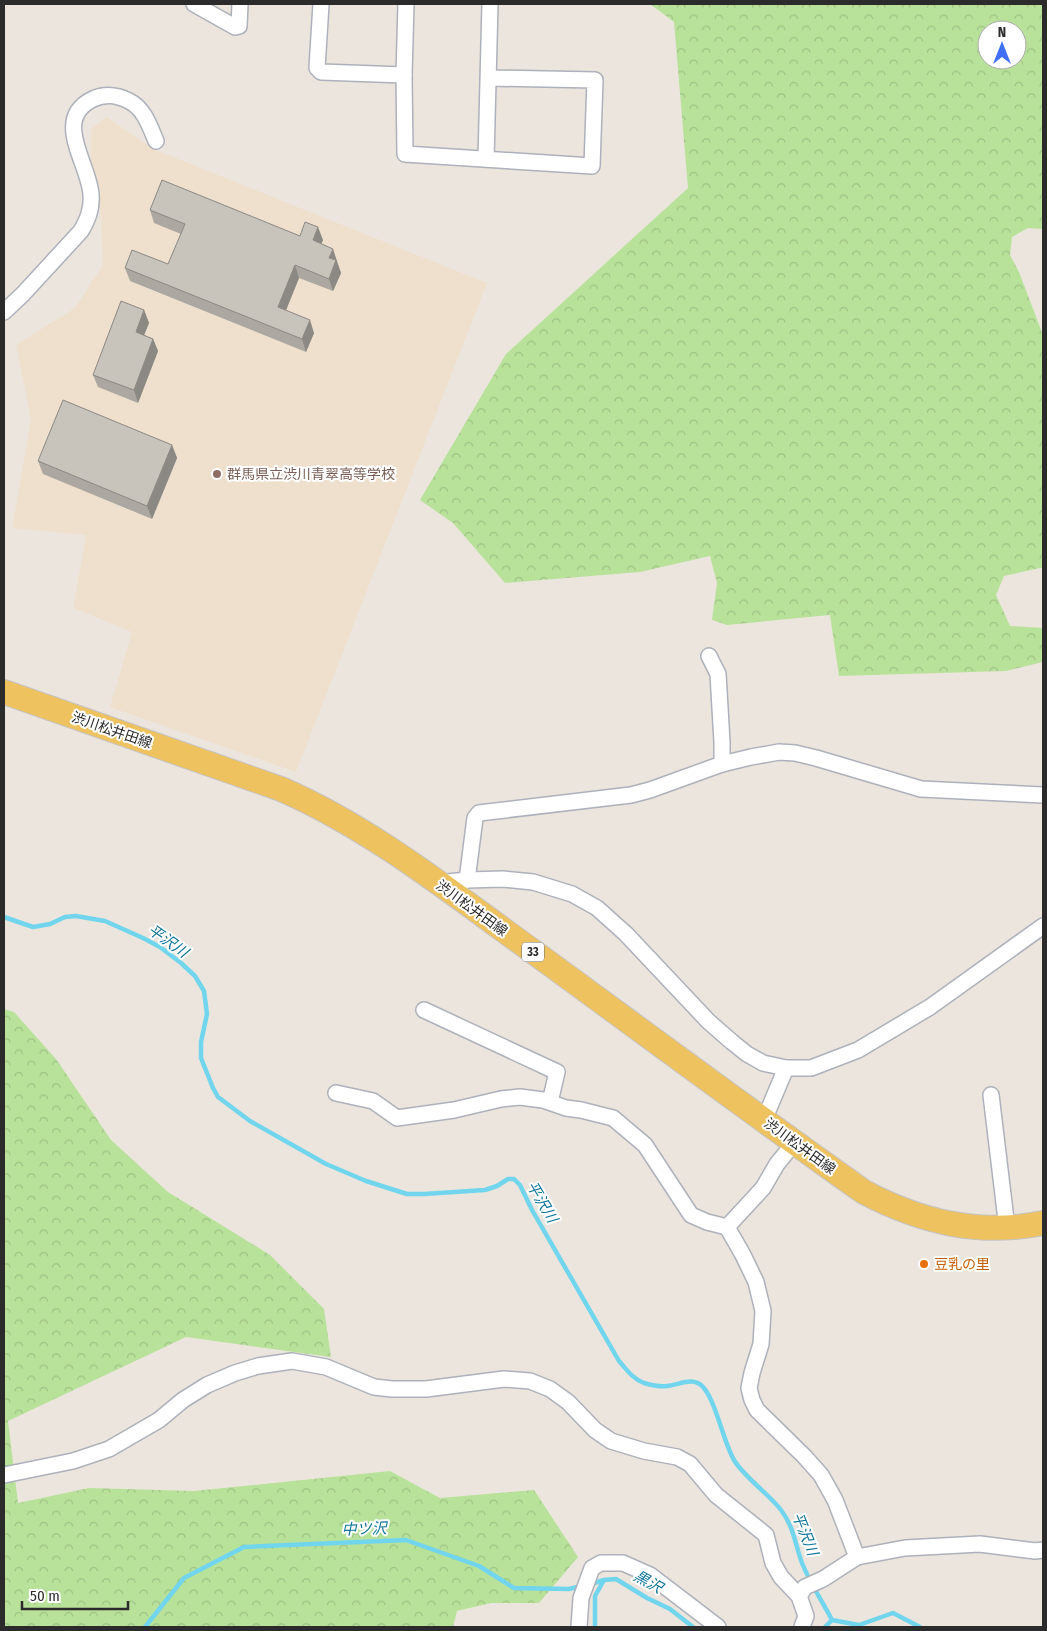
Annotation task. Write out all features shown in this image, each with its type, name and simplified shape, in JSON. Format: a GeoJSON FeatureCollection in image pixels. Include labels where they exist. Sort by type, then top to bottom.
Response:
{"type":"FeatureCollection","features":[{"type":"Feature","properties":{"kind":"main road","name":"渋川松井田線"},"geometry":{"type":"LineString","coordinates":[[4,692],[281,788],[312,802],[345,821],[438,883],[864,1192],[910,1214],[967,1227],[1007,1228],[1043,1223]]}},
{"type":"Feature","properties":{"kind":"street"},"geometry":{"type":"LineString","coordinates":[[194,4],[235,27],[239,26],[240,4]]}},
{"type":"Feature","properties":{"kind":"street"},"geometry":{"type":"LineString","coordinates":[[321,4],[318,68],[320,72],[404,75]]}},
{"type":"Feature","properties":{"kind":"street"},"geometry":{"type":"LineString","coordinates":[[406,4],[404,75],[405,154],[592,166],[595,80],[489,78]]}},
{"type":"Feature","properties":{"kind":"street"},"geometry":{"type":"LineString","coordinates":[[486,159],[490,4]]}},
{"type":"Feature","properties":{"kind":"street"},"geometry":{"type":"LineString","coordinates":[[4,312],[81,231],[88,220],[91,208],[89,180],[75,144],[73,127],[78,112],[87,102],[99,96],[117,95],[132,102],[143,112],[156,141]]}},
{"type":"Feature","properties":{"kind":"street"},"geometry":{"type":"LineString","coordinates":[[709,656],[718,674],[722,764]]}},
{"type":"Feature","properties":{"kind":"street"},"geometry":{"type":"LineString","coordinates":[[467,880],[475,818],[479,813],[632,795],[722,764],[779,752],[795,753],[844,765],[921,788],[1043,795]]}},
{"type":"Feature","properties":{"kind":"street"},"geometry":{"type":"LineString","coordinates":[[438,883],[503,879],[533,882],[572,894],[597,908],[626,934],[708,1021],[732,1042],[747,1054],[763,1063],[786,1068],[811,1068],[858,1050],[930,1007],[1043,926]]}},
{"type":"Feature","properties":{"kind":"street"},"geometry":{"type":"LineString","coordinates":[[424,1010],[556,1072],[550,1102]]}},
{"type":"Feature","properties":{"kind":"street"},"geometry":{"type":"LineString","coordinates":[[764,1120],[786,1068]]}},
{"type":"Feature","properties":{"kind":"street"},"geometry":{"type":"LineString","coordinates":[[336,1093],[373,1101],[398,1118],[454,1110],[501,1099],[520,1097],[550,1102],[566,1108],[613,1118],[645,1145],[691,1215],[706,1222],[727,1227],[743,1255],[756,1282],[763,1311],[761,1344],[752,1373],[750,1388],[752,1400],[757,1410],[821,1475],[835,1500],[857,1557]]}},
{"type":"Feature","properties":{"kind":"street"},"geometry":{"type":"LineString","coordinates":[[991,1095],[1007,1228]]}},
{"type":"Feature","properties":{"kind":"street"},"geometry":{"type":"LineString","coordinates":[[727,1227],[763,1188],[777,1164],[794,1143]]}},
{"type":"Feature","properties":{"kind":"street"},"geometry":{"type":"LineString","coordinates":[[4,1475],[73,1461],[109,1449],[159,1420],[183,1400],[207,1385],[258,1366],[292,1361],[326,1367],[374,1387],[392,1389],[426,1389],[504,1379],[530,1381],[550,1389],[568,1402],[595,1430],[611,1441],[644,1451],[677,1457],[690,1464],[716,1495],[766,1535],[773,1563],[781,1577],[799,1596],[806,1616],[802,1627]]}},
{"type":"Feature","properties":{"kind":"street"},"geometry":{"type":"LineString","coordinates":[[799,1596],[805,1587],[823,1579],[857,1557],[905,1548],[980,1544],[1036,1551],[1043,1550]]}},
{"type":"Feature","properties":{"kind":"street"},"geometry":{"type":"LineString","coordinates":[[579,1627],[581,1598],[592,1568],[601,1563],[622,1563],[650,1575],[718,1627]]}},
{"type":"Feature","properties":{"kind":"shaded area","name":"群馬県立渋川青翠高等学校"},"geometry":{"type":"Polygon","coordinates":[[[107,117],[153,149],[487,283],[296,772],[110,707],[132,632],[73,608],[86,535],[12,528],[31,419],[16,345],[75,308],[103,265],[101,215],[91,164],[91,129],[107,117]]]}},
{"type":"Feature","properties":{"kind":"green space"},"geometry":{"type":"Polygon","coordinates":[[[650,4],[1043,4],[1043,229],[1028,228],[1012,237],[1010,255],[1019,272],[1043,335],[1043,568],[1004,576],[996,595],[1010,626],[1043,628],[1043,662],[1006,671],[839,676],[830,615],[727,625],[712,620],[717,583],[710,556],[640,572],[505,583],[453,523],[420,500],[506,354],[688,188],[674,22],[650,4]]]}},
{"type":"Feature","properties":{"kind":"green space"},"geometry":{"type":"Polygon","coordinates":[[[4,1009],[14,1012],[56,1059],[111,1140],[168,1192],[270,1255],[324,1309],[331,1357],[186,1337],[8,1421],[18,1503],[89,1488],[194,1491],[390,1471],[440,1498],[534,1490],[578,1557],[539,1603],[491,1603],[457,1611],[453,1627],[4,1627],[4,1009]]]}},
{"type":"Feature","properties":{"kind":"building"},"geometry":{"type":"Polygon","coordinates":[[[162,180],[300,236],[305,222],[318,227],[313,240],[333,249],[329,258],[336,260],[329,279],[295,265],[278,307],[310,320],[302,339],[125,268],[132,250],[168,264],[185,224],[150,210],[162,180]]]}},
{"type":"Feature","properties":{"kind":"building"},"geometry":{"type":"Polygon","coordinates":[[[121,301],[144,310],[136,332],[153,339],[134,390],[93,375],[121,301]]]}},
{"type":"Feature","properties":{"kind":"building"},"geometry":{"type":"Polygon","coordinates":[[[63,400],[172,445],[147,506],[38,461],[63,400]]]}},
{"type":"Feature","properties":{"kind":"waterway","name":"平沢川"},"geometry":{"type":"LineString","coordinates":[[4,917],[33,927],[50,924],[65,917],[76,916],[105,921],[160,947],[181,963],[195,976],[204,991],[207,1014],[201,1042],[201,1058],[218,1097],[250,1121],[326,1164],[366,1181],[407,1194],[485,1190],[497,1186],[508,1179],[514,1179],[520,1185],[532,1210],[619,1361],[627,1370],[636,1379],[644,1383],[664,1386],[695,1382],[708,1393],[734,1460],[785,1516],[792,1529],[805,1570],[832,1620]]}},
{"type":"Feature","properties":{"kind":"waterway","name":"中ツ沢"},"geometry":{"type":"LineString","coordinates":[[145,1627],[184,1578],[244,1547],[406,1540],[479,1566],[514,1588],[569,1589],[581,1586]]}},
{"type":"Feature","properties":{"kind":"waterway","name":"黒沢"},"geometry":{"type":"LineString","coordinates":[[591,1584],[616,1579],[647,1598],[670,1609],[693,1627]]}},
{"type":"Feature","properties":{"kind":"waterway","name":"黒沢"},"geometry":{"type":"LineString","coordinates":[[595,1627],[595,1596],[604,1580]]}},
{"type":"Feature","properties":{"kind":"waterway","name":"平沢川"},"geometry":{"type":"LineString","coordinates":[[832,1620],[859,1625],[893,1613],[920,1627]]}},
{"type":"Feature","properties":{"kind":"waterway","name":"黒沢"},"geometry":{"type":"LineString","coordinates":[[825,1627],[832,1620]]}},
{"type":"Feature","properties":{"kind":"place","name":"群馬県立渋川青翠高等学校"},"geometry":{"type":"Point","coordinates":[217,474]}},
{"type":"Feature","properties":{"kind":"place","name":"豆乳の里"},"geometry":{"type":"Point","coordinates":[924,1264]}}]}
